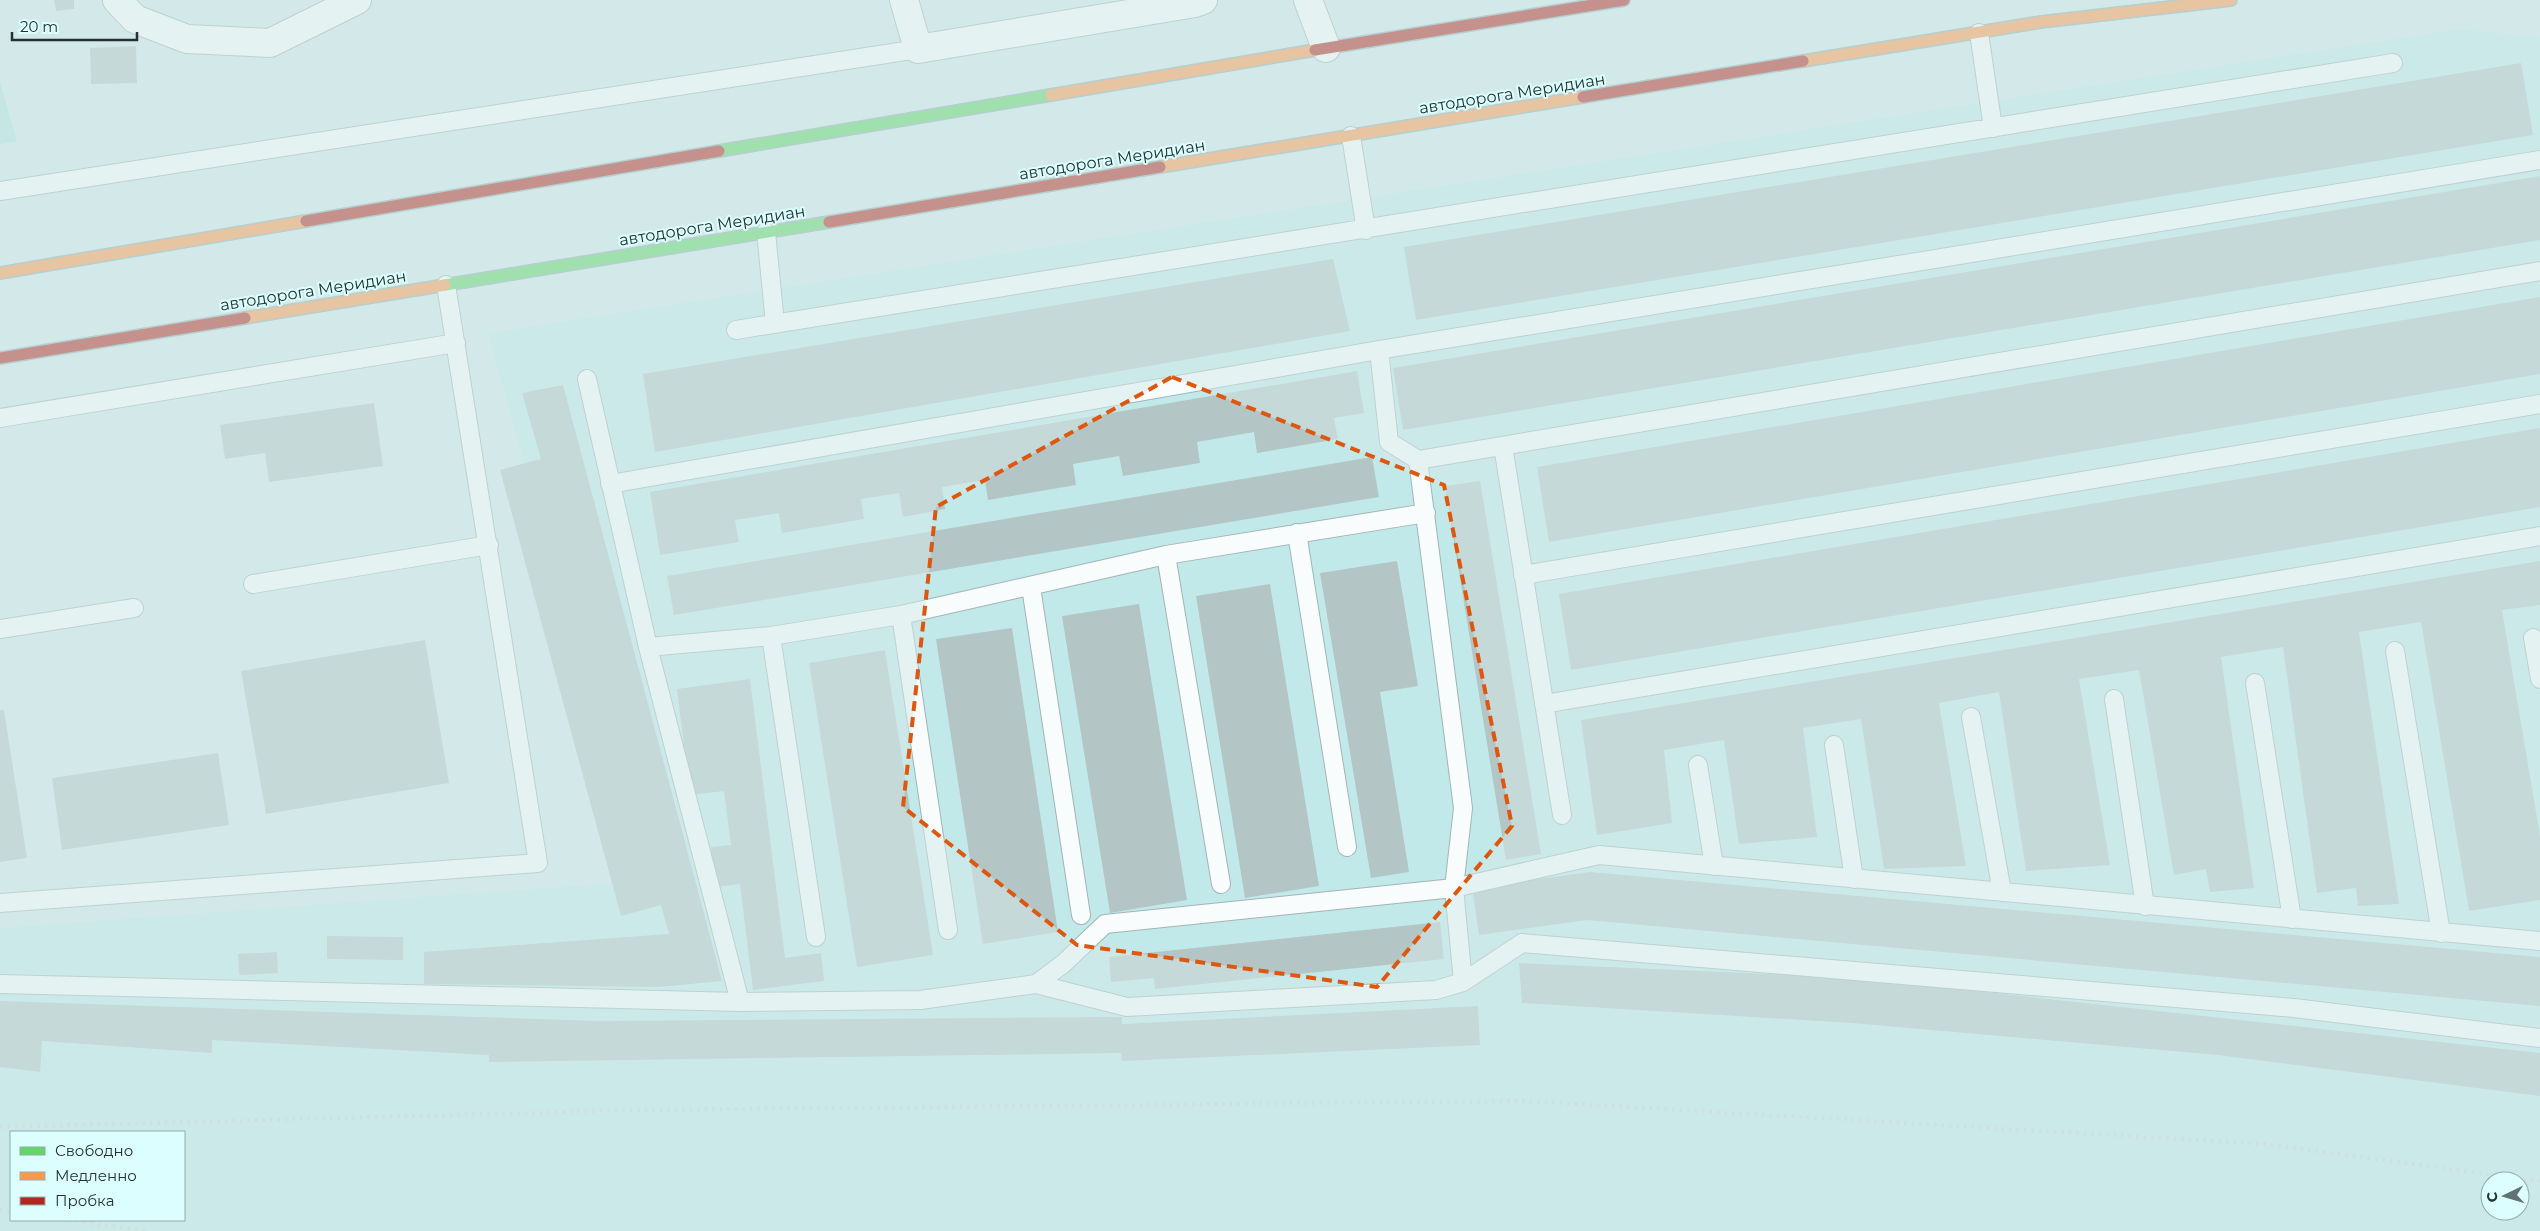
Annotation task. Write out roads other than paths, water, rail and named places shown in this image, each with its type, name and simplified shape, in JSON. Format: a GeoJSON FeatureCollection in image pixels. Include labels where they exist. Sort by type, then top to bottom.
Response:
{"type":"FeatureCollection","features":[{"type":"Feature","properties":{"kind":"main road"},"geometry":{"type":"LineString","coordinates":[[0,273],[1326,48],[1624,0]]}},
{"type":"Feature","properties":{"kind":"main road","name":"автодорога Меридиан"},"geometry":{"type":"LineString","coordinates":[[0,358],[1979,32],[2050,21],[2231,0]]}},
{"type":"Feature","properties":{"kind":"street"},"geometry":{"type":"LineString","coordinates":[[117,0],[135,19],[187,39],[270,44],[357,0]]}},
{"type":"Feature","properties":{"kind":"street"},"geometry":{"type":"LineString","coordinates":[[904,0],[918,49],[1195,3],[1203,0]]}},
{"type":"Feature","properties":{"kind":"street"},"geometry":{"type":"LineString","coordinates":[[1308,0],[1326,48]]}},
{"type":"Feature","properties":{"kind":"lane"},"geometry":{"type":"LineString","coordinates":[[1979,32],[1993,128]]}},
{"type":"Feature","properties":{"kind":"lane"},"geometry":{"type":"LineString","coordinates":[[0,190],[918,49]]}},
{"type":"Feature","properties":{"kind":"lane"},"geometry":{"type":"LineString","coordinates":[[736,330],[2393,63]]}},
{"type":"Feature","properties":{"kind":"lane"},"geometry":{"type":"LineString","coordinates":[[1351,136],[1366,230]]}},
{"type":"Feature","properties":{"kind":"lane"},"geometry":{"type":"LineString","coordinates":[[610,484],[1379,350],[2540,160]]}},
{"type":"Feature","properties":{"kind":"lane"},"geometry":{"type":"LineString","coordinates":[[766,232],[775,324]]}},
{"type":"Feature","properties":{"kind":"lane"},"geometry":{"type":"LineString","coordinates":[[1379,350],[1389,442],[1418,460],[2540,271]]}},
{"type":"Feature","properties":{"kind":"lane"},"geometry":{"type":"LineString","coordinates":[[0,903],[538,863],[489,545],[474,474],[446,285]]}},
{"type":"Feature","properties":{"kind":"lane"},"geometry":{"type":"LineString","coordinates":[[0,418],[456,343]]}},
{"type":"Feature","properties":{"kind":"lane"},"geometry":{"type":"LineString","coordinates":[[587,379],[648,648],[740,1002]]}},
{"type":"Feature","properties":{"kind":"lane"},"geometry":{"type":"LineString","coordinates":[[1523,575],[2540,404]]}},
{"type":"Feature","properties":{"kind":"lane"},"geometry":{"type":"LineString","coordinates":[[1503,446],[1562,815]]}},
{"type":"Feature","properties":{"kind":"lane"},"geometry":{"type":"LineString","coordinates":[[1418,460],[1463,808],[1454,888],[1463,982]]}},
{"type":"Feature","properties":{"kind":"lane"},"geometry":{"type":"LineString","coordinates":[[648,648],[770,636],[901,615],[1166,555],[1426,512]]}},
{"type":"Feature","properties":{"kind":"lane"},"geometry":{"type":"LineString","coordinates":[[1297,533],[1347,847]]}},
{"type":"Feature","properties":{"kind":"lane"},"geometry":{"type":"LineString","coordinates":[[1544,704],[2540,536]]}},
{"type":"Feature","properties":{"kind":"lane"},"geometry":{"type":"LineString","coordinates":[[253,584],[489,545]]}},
{"type":"Feature","properties":{"kind":"lane"},"geometry":{"type":"LineString","coordinates":[[1166,555],[1221,884]]}},
{"type":"Feature","properties":{"kind":"lane"},"geometry":{"type":"LineString","coordinates":[[1031,587],[1081,916]]}},
{"type":"Feature","properties":{"kind":"lane"},"geometry":{"type":"LineString","coordinates":[[0,629],[134,608]]}},
{"type":"Feature","properties":{"kind":"lane"},"geometry":{"type":"LineString","coordinates":[[901,615],[948,930]]}},
{"type":"Feature","properties":{"kind":"lane"},"geometry":{"type":"LineString","coordinates":[[770,636],[816,937]]}},
{"type":"Feature","properties":{"kind":"lane"},"geometry":{"type":"LineString","coordinates":[[2533,638],[2540,679]]}},
{"type":"Feature","properties":{"kind":"lane"},"geometry":{"type":"LineString","coordinates":[[2395,651],[2441,933]]}},
{"type":"Feature","properties":{"kind":"lane"},"geometry":{"type":"LineString","coordinates":[[2255,683],[2292,919]]}},
{"type":"Feature","properties":{"kind":"lane"},"geometry":{"type":"LineString","coordinates":[[2114,698],[2145,906]]}},
{"type":"Feature","properties":{"kind":"lane"},"geometry":{"type":"LineString","coordinates":[[1971,718],[2002,892]]}},
{"type":"Feature","properties":{"kind":"lane"},"geometry":{"type":"LineString","coordinates":[[1834,745],[1854,879]]}},
{"type":"Feature","properties":{"kind":"lane"},"geometry":{"type":"LineString","coordinates":[[1698,765],[1714,866]]}},
{"type":"Feature","properties":{"kind":"lane"},"geometry":{"type":"LineString","coordinates":[[1036,984],[1063,964],[1105,924],[1454,888],[1599,855],[2540,942]]}},
{"type":"Feature","properties":{"kind":"lane"},"geometry":{"type":"LineString","coordinates":[[0,984],[740,1002],[920,1000],[1036,984],[1127,1007],[1436,990],[1463,982],[1522,942],[2294,1008],[2540,1038]]}},
{"type":"Feature","properties":{"kind":"railway"},"geometry":{"type":"LineString","coordinates":[[0,1127],[640,1110],[1527,1101],[2264,1144],[2540,1181]]}},
{"type":"Feature","properties":{"kind":"railway"},"geometry":{"type":"LineString","coordinates":[[0,1210],[10,1212]]}},
{"type":"Feature","properties":{"kind":"railway"},"geometry":{"type":"LineString","coordinates":[[75,1221],[148,1231]]}}]}
